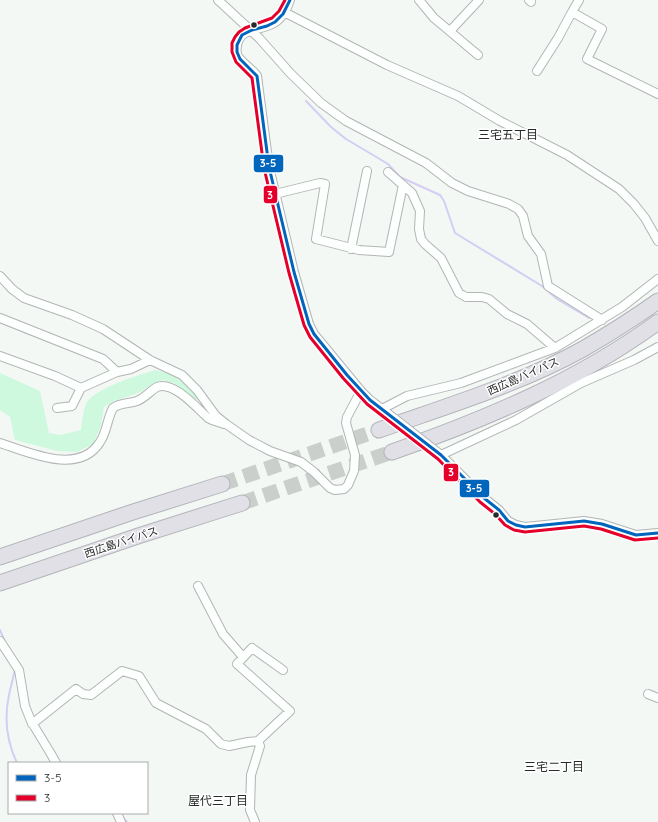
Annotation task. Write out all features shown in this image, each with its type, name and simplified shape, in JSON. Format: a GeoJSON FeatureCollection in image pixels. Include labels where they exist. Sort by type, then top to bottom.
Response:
{"type":"FeatureCollection","features":[{"type":"Feature","properties":{"kind":"highway","name":"西広島バイパス"},"geometry":{"type":"LineString","coordinates":[[379,430],[484,393],[542,369],[582,349],[658,302]]}},
{"type":"Feature","properties":{"kind":"highway","name":"西広島バイパス"},"geometry":{"type":"LineString","coordinates":[[392,452],[454,430],[545,391],[588,368],[658,322]]}},
{"type":"Feature","properties":{"kind":"highway"},"geometry":{"type":"LineString","coordinates":[[0,557],[133,512],[222,484]]}},
{"type":"Feature","properties":{"kind":"highway","name":"西広島バイパス"},"geometry":{"type":"LineString","coordinates":[[0,583],[131,538],[242,503]]}},
{"type":"Feature","properties":{"kind":"street"},"geometry":{"type":"LineString","coordinates":[[218,0],[252,30],[291,74],[320,103],[346,121],[426,163],[452,183],[468,191],[509,204],[518,209],[523,216],[528,236],[539,250],[548,286],[602,320]]}},
{"type":"Feature","properties":{"kind":"street"},"geometry":{"type":"LineString","coordinates":[[290,0],[284,12],[272,25],[244,33],[240,38],[236,51],[239,57],[257,76],[269,167],[294,272],[309,324],[314,334],[370,400],[441,455],[498,510],[508,522],[525,527],[584,521],[602,524],[636,535],[658,533]]}},
{"type":"Feature","properties":{"kind":"street"},"geometry":{"type":"LineString","coordinates":[[419,0],[434,18],[478,55]]}},
{"type":"Feature","properties":{"kind":"street"},"geometry":{"type":"LineString","coordinates":[[450,31],[479,0]]}},
{"type":"Feature","properties":{"kind":"street"},"geometry":{"type":"LineString","coordinates":[[537,71],[558,38],[579,0]]}},
{"type":"Feature","properties":{"kind":"street"},"geometry":{"type":"LineString","coordinates":[[284,12],[387,65],[458,96],[500,121],[567,155],[619,189],[645,218],[658,241]]}},
{"type":"Feature","properties":{"kind":"street"},"geometry":{"type":"LineString","coordinates":[[572,12],[602,29],[587,59],[658,94]]}},
{"type":"Feature","properties":{"kind":"street"},"geometry":{"type":"LineString","coordinates":[[351,249],[367,171]]}},
{"type":"Feature","properties":{"kind":"street"},"geometry":{"type":"LineString","coordinates":[[388,172],[412,194],[420,211],[419,229],[421,239],[441,258],[459,293],[466,297],[482,297],[489,299],[507,314],[527,324],[555,348]]}},
{"type":"Feature","properties":{"kind":"street"},"geometry":{"type":"LineString","coordinates":[[275,194],[320,183],[325,184],[316,239],[351,249],[389,252],[403,185]]}},
{"type":"Feature","properties":{"kind":"street"},"geometry":{"type":"LineString","coordinates":[[0,276],[12,289],[24,298],[72,315],[103,330],[150,360],[175,371],[190,382],[216,416],[226,424],[249,440],[270,451],[301,462],[314,472],[330,488],[335,490],[344,489],[351,481],[354,471],[356,459],[346,423],[361,391]]}},
{"type":"Feature","properties":{"kind":"street"},"geometry":{"type":"LineString","coordinates":[[382,409],[407,396],[461,383],[555,348],[622,307],[658,279]]}},
{"type":"Feature","properties":{"kind":"street"},"geometry":{"type":"LineString","coordinates":[[0,318],[103,359],[117,372]]}},
{"type":"Feature","properties":{"kind":"street"},"geometry":{"type":"LineString","coordinates":[[441,455],[516,420],[581,383],[634,360],[658,347]]}},
{"type":"Feature","properties":{"kind":"street"},"geometry":{"type":"LineString","coordinates":[[0,356],[55,376],[81,388]]}},
{"type":"Feature","properties":{"kind":"street"},"geometry":{"type":"LineString","coordinates":[[57,408],[72,406],[81,388],[117,372],[131,369],[150,360]]}},
{"type":"Feature","properties":{"kind":"street"},"geometry":{"type":"LineString","coordinates":[[0,443],[35,455],[56,459],[76,460],[85,457],[93,451],[100,442],[113,408],[122,403],[137,401],[159,386],[167,386],[174,389],[182,394],[208,418],[226,424]]}},
{"type":"Feature","properties":{"kind":"street"},"geometry":{"type":"LineString","coordinates":[[198,586],[223,634],[244,657]]}},
{"type":"Feature","properties":{"kind":"street"},"geometry":{"type":"LineString","coordinates":[[0,641],[18,670],[25,706],[32,724],[55,762]]}},
{"type":"Feature","properties":{"kind":"street"},"geometry":{"type":"LineString","coordinates":[[32,724],[76,689],[83,694],[91,695],[122,671],[139,676],[156,703],[206,729],[221,744],[229,746],[258,741],[290,711],[237,664],[252,648],[283,670]]}},
{"type":"Feature","properties":{"kind":"street"},"geometry":{"type":"LineString","coordinates":[[648,694],[658,698]]}},
{"type":"Feature","properties":{"kind":"street"},"geometry":{"type":"LineString","coordinates":[[255,822],[250,810],[251,775],[260,746],[258,741]]}},
{"type":"Feature","properties":{"kind":"green space"},"geometry":{"type":"Polygon","coordinates":[[[155,370],[171,374],[195,390],[200,399],[197,400],[174,383],[163,380],[154,383],[141,392],[114,401],[104,407],[101,426],[93,444],[77,452],[57,451],[15,440],[10,417],[0,410],[0,373],[40,391],[49,433],[60,435],[81,430],[87,402],[92,397],[108,387],[155,370]]]}},
{"type":"Feature","properties":{"kind":"waterway"},"geometry":{"type":"LineString","coordinates":[[306,101],[331,127],[346,139],[388,164],[400,177],[440,195],[444,201],[455,233],[542,286],[557,299],[589,318]]}},
{"type":"Feature","properties":{"kind":"waterway"},"geometry":{"type":"LineString","coordinates":[[0,630],[5,642]]}},
{"type":"Feature","properties":{"kind":"waterway"},"geometry":{"type":"LineString","coordinates":[[15,670],[7,704],[7,730],[17,762]]}},
{"type":"Feature","properties":{"kind":"waterway"},"geometry":{"type":"LineString","coordinates":[[122,817],[127,822]]}},
{"type":"Feature","properties":{"kind":"tunnel"},"geometry":{"type":"LineString","coordinates":[[222,484],[379,430]]}},
{"type":"Feature","properties":{"kind":"tunnel"},"geometry":{"type":"LineString","coordinates":[[242,503],[392,452]]}},
{"type":"Feature","properties":{"kind":"transit line","name":"3"},"geometry":{"type":"LineString","coordinates":[[285,0],[279,11],[272,18],[245,28],[239,32],[232,43],[232,52],[236,62],[252,78],[264,168],[289,273],[304,325],[310,337],[343,378],[367,404],[438,459],[505,525],[514,530],[525,532],[584,526],[601,529],[635,540],[658,538]]}},
{"type":"Feature","properties":{"kind":"transit line","name":"3-5"},"geometry":{"type":"LineString","coordinates":[[290,0],[283,14],[275,22],[242,35],[237,45],[237,52],[240,59],[257,76],[269,167],[294,272],[309,324],[314,334],[347,375],[370,400],[441,455],[484,498],[499,510],[508,521],[525,527],[584,521],[602,524],[636,535],[658,533]]}},
{"type":"Feature","properties":{"kind":"district","name":"三宅五丁目"},"geometry":{"type":"Point","coordinates":[508,134]}},
{"type":"Feature","properties":{"kind":"district","name":"三宅二丁目"},"geometry":{"type":"Point","coordinates":[554,766]}},
{"type":"Feature","properties":{"kind":"district","name":"屋代三丁目"},"geometry":{"type":"Point","coordinates":[218,800]}}]}
